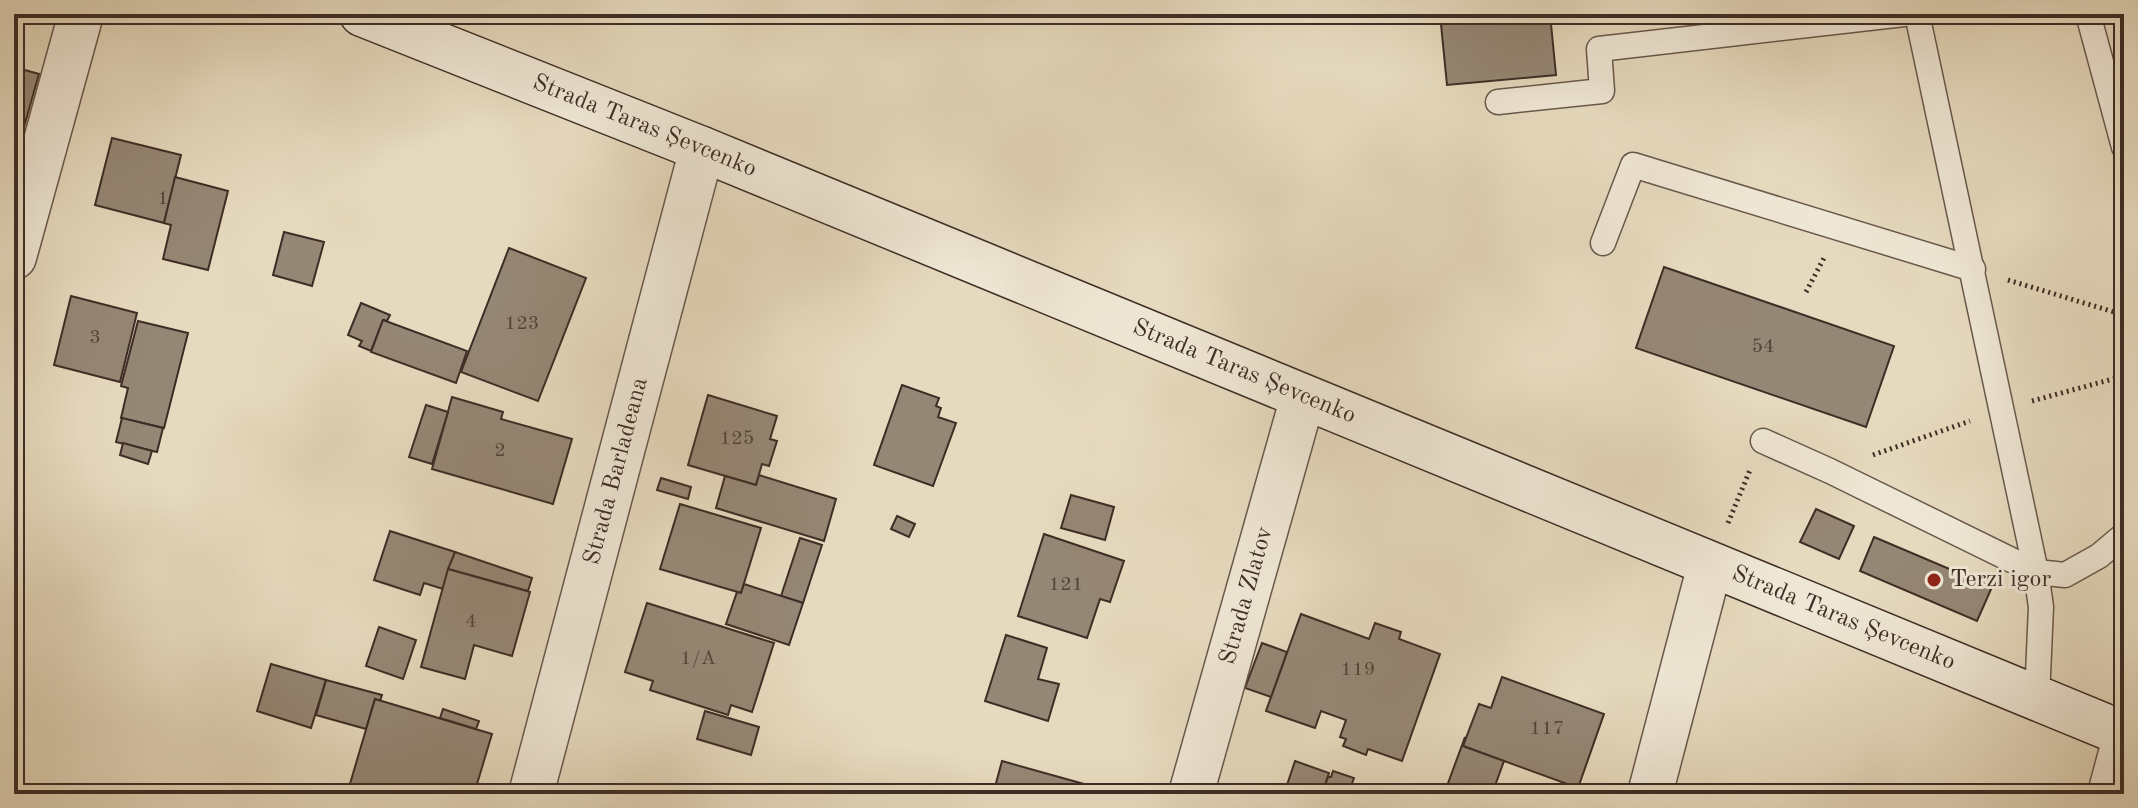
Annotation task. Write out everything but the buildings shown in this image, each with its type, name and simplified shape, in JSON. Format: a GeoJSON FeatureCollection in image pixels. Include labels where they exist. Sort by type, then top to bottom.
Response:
{"type":"FeatureCollection","features":[{"type":"Feature","properties":{"kind":"main road"},"geometry":{"type":"LineString","coordinates":[[14,257],[81,14]]}},
{"type":"Feature","properties":{"kind":"main road","name":"Strada Taras Șevcenko"},"geometry":{"type":"LineString","coordinates":[[362,14],[702,149],[2124,734]]}},
{"type":"Feature","properties":{"kind":"main road","name":"Strada Barladeana"},"geometry":{"type":"LineString","coordinates":[[531,794],[702,149]]}},
{"type":"Feature","properties":{"kind":"main road","name":"Strada Zlatov"},"geometry":{"type":"LineString","coordinates":[[1191,794],[1303,397]]}},
{"type":"Feature","properties":{"kind":"main road"},"geometry":{"type":"LineString","coordinates":[[1650,794],[1710,565]]}},
{"type":"Feature","properties":{"kind":"main road"},"geometry":{"type":"LineString","coordinates":[[2110,794],[2124,742]]}},
{"type":"Feature","properties":{"kind":"lane"},"geometry":{"type":"LineString","coordinates":[[1498,102],[1602,91],[1599,49],[1904,14]]}},
{"type":"Feature","properties":{"kind":"lane"},"geometry":{"type":"LineString","coordinates":[[1917,14],[2036,572],[2041,607],[2037,697]]}},
{"type":"Feature","properties":{"kind":"lane"},"geometry":{"type":"LineString","coordinates":[[2088,14],[2116,89],[2124,147]]}},
{"type":"Feature","properties":{"kind":"lane"},"geometry":{"type":"LineString","coordinates":[[1603,243],[1633,165],[1973,269]]}},
{"type":"Feature","properties":{"kind":"lane"},"geometry":{"type":"LineString","coordinates":[[1763,441],[2036,572],[2065,575],[2099,556],[2124,535]]}},
{"type":"Feature","properties":{"kind":"path"},"geometry":{"type":"LineString","coordinates":[[1973,269],[2124,315]]}},
{"type":"Feature","properties":{"kind":"path"},"geometry":{"type":"LineString","coordinates":[[1710,565],[1763,441]]}},
{"type":"Feature","properties":{"kind":"place","name":"Terzi igor"},"geometry":{"type":"Point","coordinates":[1934,580]}}]}
